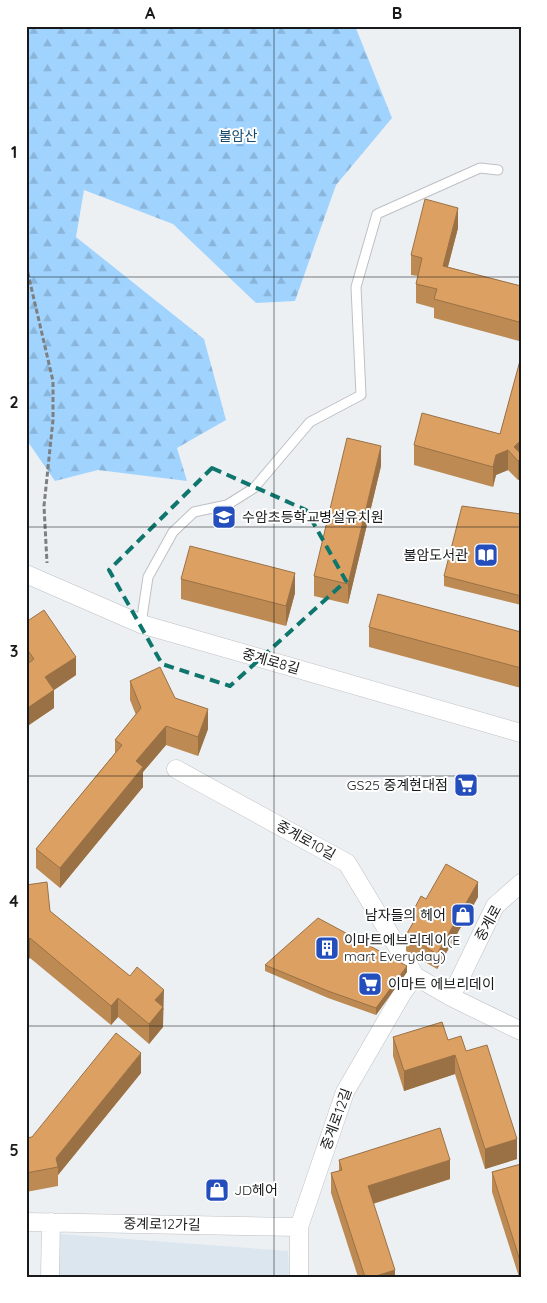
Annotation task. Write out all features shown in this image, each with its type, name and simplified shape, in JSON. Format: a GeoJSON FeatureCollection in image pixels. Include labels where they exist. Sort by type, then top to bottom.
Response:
{"type":"FeatureCollection","features":[{"type":"Feature","properties":{"kind":"street","name":"중계로8길"},"geometry":{"type":"LineString","coordinates":[[26,574],[141,624],[521,733]]}},
{"type":"Feature","properties":{"kind":"street","name":"중계로10길"},"geometry":{"type":"LineString","coordinates":[[176,769],[347,863],[415,976],[451,997],[521,1031]]}},
{"type":"Feature","properties":{"kind":"street","name":"중계로"},"geometry":{"type":"LineString","coordinates":[[451,997],[495,906],[521,883]]}},
{"type":"Feature","properties":{"kind":"street","name":"중계로12길"},"geometry":{"type":"LineString","coordinates":[[299,1277],[299,1227],[345,1092],[403,992],[415,976]]}},
{"type":"Feature","properties":{"kind":"street","name":"중계로12가길"},"geometry":{"type":"LineString","coordinates":[[26,1222],[299,1227]]}},
{"type":"Feature","properties":{"kind":"street"},"geometry":{"type":"LineString","coordinates":[[50,1277],[51,1222]]}},
{"type":"Feature","properties":{"kind":"lane"},"geometry":{"type":"LineString","coordinates":[[141,624],[148,577],[173,532],[194,512],[227,504],[254,488],[310,422],[361,394],[356,287],[377,214],[480,168],[498,170]]}},
{"type":"Feature","properties":{"kind":"path"},"geometry":{"type":"LineString","coordinates":[[26,265],[53,381],[53,420],[44,506],[48,584]]}},
{"type":"Feature","properties":{"kind":"highlighted area"},"geometry":{"type":"Polygon","coordinates":[[[212,468],[306,510],[346,581],[230,686],[162,664],[109,570],[212,468]]]}},
{"type":"Feature","properties":{"kind":"shaded area"},"geometry":{"type":"Polygon","coordinates":[[[59,1234],[288,1251],[289,1277],[58,1277],[59,1234]]]}},
{"type":"Feature","properties":{"kind":"green space","name":"불암산"},"geometry":{"type":"Polygon","coordinates":[[[26,26],[355,26],[392,118],[336,185],[295,301],[256,303],[173,224],[84,190],[76,237],[204,339],[226,420],[177,448],[187,481],[98,470],[55,481],[26,439],[26,26]]]}},
{"type":"Feature","properties":{"kind":"building"},"geometry":{"type":"Polygon","coordinates":[[[425,199],[458,208],[443,266],[521,286],[521,316],[519,322],[434,299],[437,289],[416,284],[422,258],[411,255],[425,199]]]}},
{"type":"Feature","properties":{"kind":"building"},"geometry":{"type":"Polygon","coordinates":[[[521,357],[521,442],[514,447],[521,454],[521,458],[518,461],[508,450],[496,455],[493,467],[414,445],[422,413],[500,434],[521,357]]]}},
{"type":"Feature","properties":{"kind":"building"},"geometry":{"type":"Polygon","coordinates":[[[347,438],[381,446],[348,584],[314,576],[347,438]]]}},
{"type":"Feature","properties":{"kind":"building","name":"불암도서관"},"geometry":{"type":"Polygon","coordinates":[[[462,506],[521,514],[521,596],[444,576],[462,506]]]}},
{"type":"Feature","properties":{"kind":"building"},"geometry":{"type":"Polygon","coordinates":[[[190,546],[295,573],[286,606],[181,579],[190,546]]]}},
{"type":"Feature","properties":{"kind":"building"},"geometry":{"type":"Polygon","coordinates":[[[378,594],[521,632],[521,668],[369,627],[378,594]]]}},
{"type":"Feature","properties":{"kind":"building"},"geometry":{"type":"Polygon","coordinates":[[[44,610],[76,657],[45,677],[54,690],[26,709],[26,665],[34,659],[26,648],[26,622],[44,610]]]}},
{"type":"Feature","properties":{"kind":"building"},"geometry":{"type":"Polygon","coordinates":[[[160,667],[175,698],[208,709],[198,737],[166,726],[136,761],[143,767],[60,868],[36,849],[122,745],[115,740],[141,708],[130,681],[160,667]]]}},
{"type":"Feature","properties":{"kind":"building"},"geometry":{"type":"Polygon","coordinates":[[[446,864],[478,882],[437,954],[406,935],[417,916],[412,913],[421,896],[426,899],[446,864]]]}},
{"type":"Feature","properties":{"kind":"building"},"geometry":{"type":"Polygon","coordinates":[[[47,882],[50,911],[130,976],[137,967],[164,990],[155,1000],[163,1007],[149,1024],[118,998],[111,1006],[30,938],[26,943],[26,885],[47,882]]]}},
{"type":"Feature","properties":{"kind":"building","name":"이마트에브리데이(E mart Everyday)"},"geometry":{"type":"Polygon","coordinates":[[[318,918],[407,966],[376,1008],[265,965],[318,918]]]}},
{"type":"Feature","properties":{"kind":"building"},"geometry":{"type":"Polygon","coordinates":[[[442,1022],[448,1040],[461,1036],[466,1051],[487,1045],[517,1139],[485,1149],[455,1055],[404,1071],[393,1037],[442,1022]]]}},
{"type":"Feature","properties":{"kind":"building"},"geometry":{"type":"Polygon","coordinates":[[[116,1033],[141,1053],[56,1158],[58,1167],[26,1173],[26,1138],[32,1137],[116,1033]]]}},
{"type":"Feature","properties":{"kind":"building"},"geometry":{"type":"Polygon","coordinates":[[[440,1128],[450,1160],[368,1186],[395,1270],[373,1277],[365,1277],[331,1173],[342,1170],[339,1160],[440,1128]]]}},
{"type":"Feature","properties":{"kind":"building"},"geometry":{"type":"Polygon","coordinates":[[[521,1164],[521,1264],[492,1172],[521,1164]]]}},
{"type":"Feature","properties":{"kind":"place","name":"수암초등학교병설유치원"},"geometry":{"type":"Point","coordinates":[224,517]}},
{"type":"Feature","properties":{"kind":"place","name":"불암도서관"},"geometry":{"type":"Point","coordinates":[486,555]}},
{"type":"Feature","properties":{"kind":"place","name":"GS25 중계현대점"},"geometry":{"type":"Point","coordinates":[466,785]}},
{"type":"Feature","properties":{"kind":"place","name":"남자들의 헤어"},"geometry":{"type":"Point","coordinates":[463,915]}},
{"type":"Feature","properties":{"kind":"place","name":"이마트에브리데이(E mart Everyday)"},"geometry":{"type":"Point","coordinates":[327,948]}},
{"type":"Feature","properties":{"kind":"place","name":"이마트 에브리데이"},"geometry":{"type":"Point","coordinates":[370,984]}},
{"type":"Feature","properties":{"kind":"place","name":"JD헤어"},"geometry":{"type":"Point","coordinates":[217,1190]}}]}
